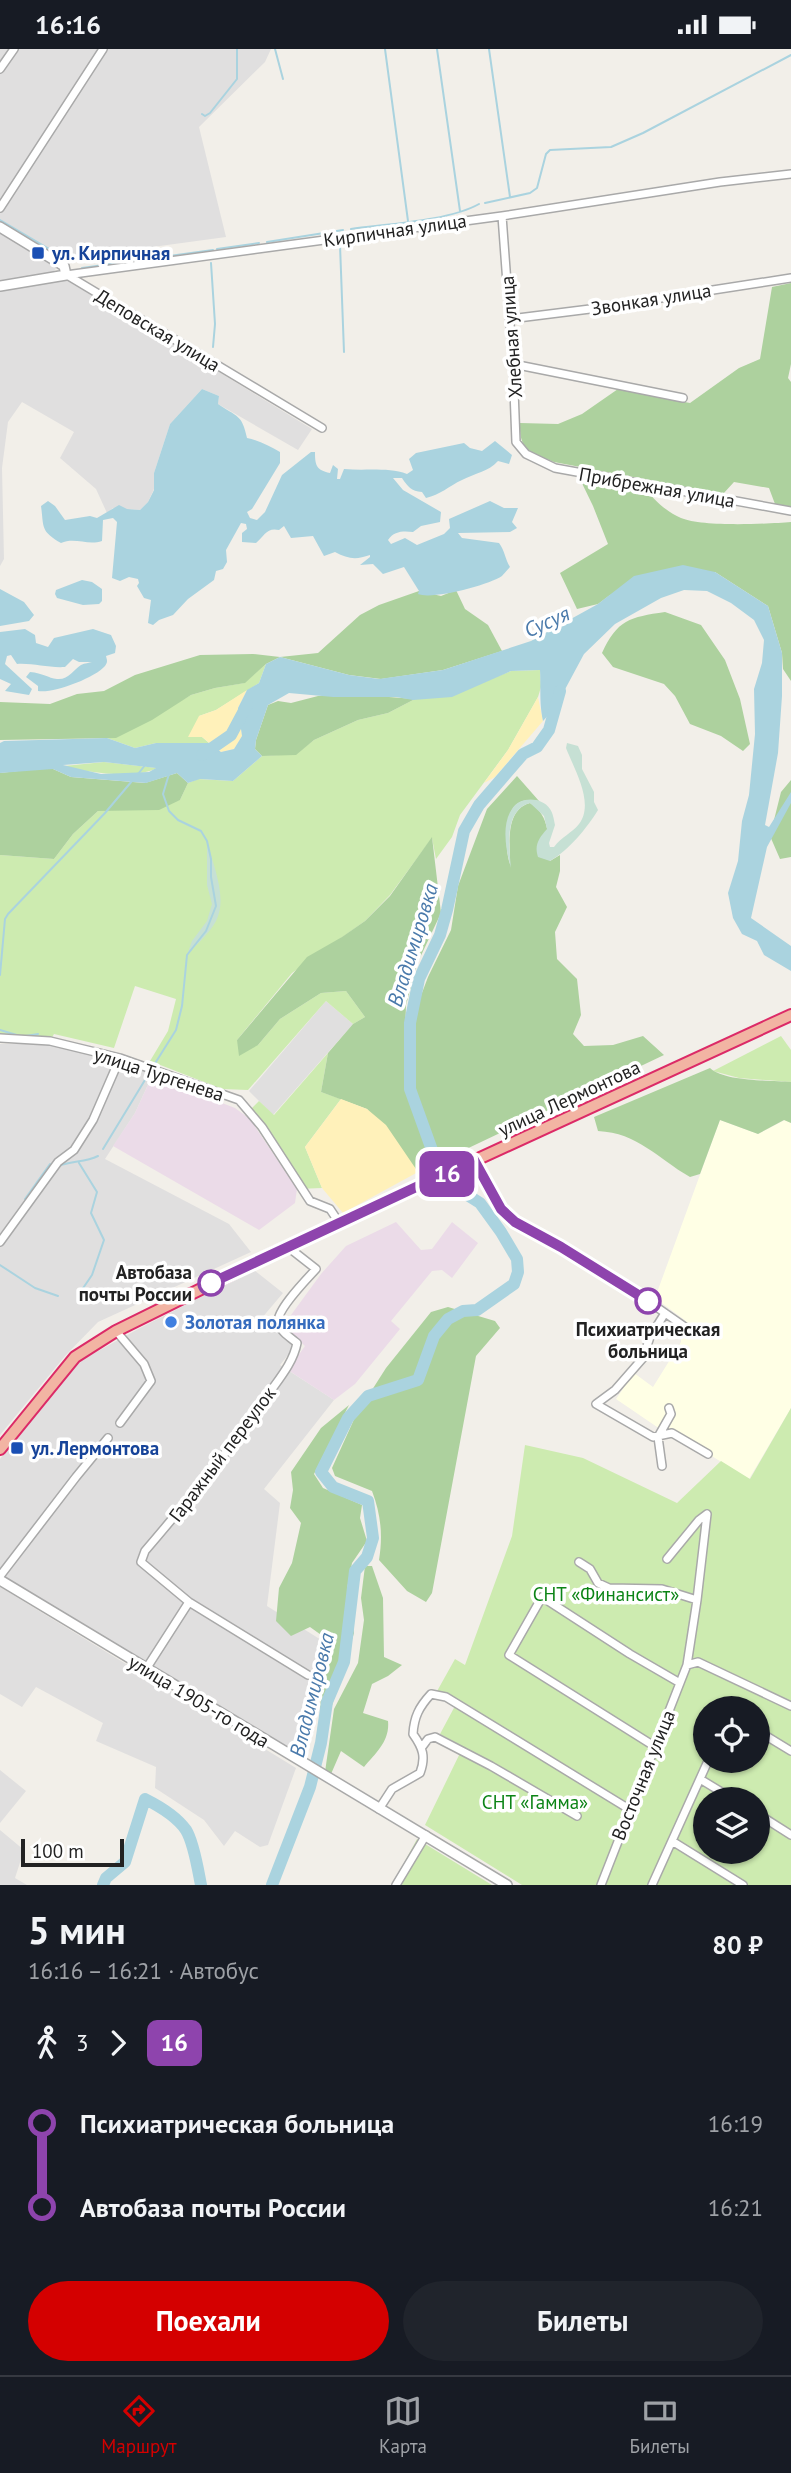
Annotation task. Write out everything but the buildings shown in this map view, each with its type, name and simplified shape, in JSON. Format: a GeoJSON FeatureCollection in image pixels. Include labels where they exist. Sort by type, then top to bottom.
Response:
{"type":"FeatureCollection","features":[{"type":"Feature","properties":{"kind":"highway","name":"улица Лермонтова"},"geometry":{"type":"LineString","coordinates":[[0,1449],[75,1357],[116,1331],[288,1247],[791,1015]]}},
{"type":"Feature","properties":{"kind":"street"},"geometry":{"type":"LineString","coordinates":[[0,69],[14,49]]}},
{"type":"Feature","properties":{"kind":"street"},"geometry":{"type":"LineString","coordinates":[[0,208],[103,49]]}},
{"type":"Feature","properties":{"kind":"street","name":"Кирпичная улица"},"geometry":{"type":"LineString","coordinates":[[0,286],[791,174]]}},
{"type":"Feature","properties":{"kind":"street","name":"Хлебная улица"},"geometry":{"type":"LineString","coordinates":[[502,216],[516,442],[526,454]]}},
{"type":"Feature","properties":{"kind":"street","name":"Деповская улица"},"geometry":{"type":"LineString","coordinates":[[0,227],[64,266],[66,275],[322,428]]}},
{"type":"Feature","properties":{"kind":"street","name":"Звонкая улица"},"geometry":{"type":"LineString","coordinates":[[510,319],[791,278]]}},
{"type":"Feature","properties":{"kind":"street"},"geometry":{"type":"LineString","coordinates":[[513,364],[683,398]]}},
{"type":"Feature","properties":{"kind":"street","name":"Прибрежная улица"},"geometry":{"type":"LineString","coordinates":[[526,454],[555,468],[791,510]]}},
{"type":"Feature","properties":{"kind":"street","name":"улица Тургенева"},"geometry":{"type":"LineString","coordinates":[[0,1038],[50,1041],[120,1058],[239,1100],[262,1127],[310,1201],[330,1209],[340,1224]]}},
{"type":"Feature","properties":{"kind":"street"},"geometry":{"type":"LineString","coordinates":[[0,1242],[58,1161],[74,1150],[93,1120],[120,1058]]}},
{"type":"Feature","properties":{"kind":"street"},"geometry":{"type":"LineString","coordinates":[[474,1160],[501,1209],[515,1222],[561,1247],[688,1329]]}},
{"type":"Feature","properties":{"kind":"street","name":"Гаражный переулок"},"geometry":{"type":"LineString","coordinates":[[189,1602],[141,1562],[145,1551],[190,1499],[294,1357],[297,1343],[279,1327],[278,1319],[286,1305],[316,1269],[288,1247]]}},
{"type":"Feature","properties":{"kind":"street"},"geometry":{"type":"LineString","coordinates":[[665,1313],[650,1338],[643,1358],[615,1390],[596,1404],[653,1437],[671,1433],[708,1454]]}},
{"type":"Feature","properties":{"kind":"street"},"geometry":{"type":"LineString","coordinates":[[116,1331],[144,1364],[151,1381],[120,1423]]}},
{"type":"Feature","properties":{"kind":"street"},"geometry":{"type":"LineString","coordinates":[[662,1466],[658,1437],[671,1414],[669,1408]]}},
{"type":"Feature","properties":{"kind":"street"},"geometry":{"type":"LineString","coordinates":[[0,1578],[76,1476],[108,1439]]}},
{"type":"Feature","properties":{"kind":"street","name":"Восточная улица"},"geometry":{"type":"LineString","coordinates":[[601,1885],[687,1665],[707,1514],[667,1559]]}},
{"type":"Feature","properties":{"kind":"street"},"geometry":{"type":"LineString","coordinates":[[579,1562],[590,1569],[598,1583],[609,1588],[662,1589],[697,1600]]}},
{"type":"Feature","properties":{"kind":"street","name":"улица 1905-го года"},"geometry":{"type":"LineString","coordinates":[[0,1578],[505,1885]]}},
{"type":"Feature","properties":{"kind":"street"},"geometry":{"type":"LineString","coordinates":[[654,1746],[509,1655],[542,1597],[680,1683]]}},
{"type":"Feature","properties":{"kind":"street"},"geometry":{"type":"LineString","coordinates":[[146,1669],[189,1602],[308,1675]]}},
{"type":"Feature","properties":{"kind":"street"},"geometry":{"type":"LineString","coordinates":[[687,1665],[698,1662],[791,1706]]}},
{"type":"Feature","properties":{"kind":"street"},"geometry":{"type":"LineString","coordinates":[[379,1808],[392,1789],[420,1773],[425,1760],[422,1747],[413,1734],[414,1718],[431,1694],[446,1697],[629,1809]]}},
{"type":"Feature","properties":{"kind":"street"},"geometry":{"type":"LineString","coordinates":[[422,1747],[428,1739],[435,1737],[577,1816]]}},
{"type":"Feature","properties":{"kind":"street"},"geometry":{"type":"LineString","coordinates":[[770,1738],[791,1751]]}},
{"type":"Feature","properties":{"kind":"street"},"geometry":{"type":"LineString","coordinates":[[652,1885],[703,1773]]}},
{"type":"Feature","properties":{"kind":"street"},"geometry":{"type":"LineString","coordinates":[[700,1779],[713,1787]]}},
{"type":"Feature","properties":{"kind":"street"},"geometry":{"type":"LineString","coordinates":[[770,1822],[791,1835]]}},
{"type":"Feature","properties":{"kind":"street"},"geometry":{"type":"LineString","coordinates":[[396,1885],[426,1835]]}},
{"type":"Feature","properties":{"kind":"street"},"geometry":{"type":"LineString","coordinates":[[672,1842],[743,1885]]}},
{"type":"Feature","properties":{"kind":"shaded area"},"geometry":{"type":"Polygon","coordinates":[[[0,49],[271,49],[265,62],[199,127],[226,237],[64,259],[54,271],[312,429],[298,450],[218,404],[219,396],[202,389],[170,424],[154,473],[154,489],[148,502],[140,510],[113,508],[107,513],[96,489],[60,458],[74,432],[22,402],[8,422],[2,468],[4,559],[0,566],[0,49]]]}},
{"type":"Feature","properties":{"kind":"shaded area"},"geometry":{"type":"Polygon","coordinates":[[[567,743],[578,746],[582,755],[582,769],[594,792],[594,802],[598,810],[577,838],[550,861],[538,857],[537,853],[538,842],[547,829],[544,816],[530,803],[522,807],[516,813],[510,830],[511,868],[506,846],[506,823],[512,809],[520,802],[537,800],[550,809],[555,825],[550,847],[554,847],[576,827],[583,816],[585,806],[582,786],[566,748],[567,743]]]}},
{"type":"Feature","properties":{"kind":"shaded area"},"geometry":{"type":"Polygon","coordinates":[[[207,841],[220,892],[219,912],[210,930],[187,955],[192,941],[207,921],[212,904],[207,885],[207,841]]]}},
{"type":"Feature","properties":{"kind":"shaded area"},"geometry":{"type":"Polygon","coordinates":[[[326,1001],[353,1024],[273,1115],[249,1091],[326,1001]]]}},
{"type":"Feature","properties":{"kind":"shaded area"},"geometry":{"type":"Polygon","coordinates":[[[0,1044],[55,1044],[120,1058],[152,1076],[135,1113],[105,1159],[229,1224],[251,1252],[98,1322],[65,1356],[0,1435],[0,1044]]]}},
{"type":"Feature","properties":{"kind":"shaded area"},"geometry":{"type":"Polygon","coordinates":[[[152,1076],[235,1108],[250,1119],[297,1189],[295,1203],[259,1230],[113,1146],[135,1113],[152,1076]]]}},
{"type":"Feature","properties":{"kind":"shaded area"},"geometry":{"type":"Polygon","coordinates":[[[720,1120],[758,1134],[785,1120],[791,1123],[791,1408],[749,1479],[663,1426],[660,1429],[616,1399],[634,1373],[653,1387],[681,1342],[681,1330],[686,1321],[655,1298],[720,1120]]]}},
{"type":"Feature","properties":{"kind":"shaded area"},"geometry":{"type":"Polygon","coordinates":[[[396,1222],[421,1250],[432,1249],[452,1222],[478,1243],[452,1278],[442,1270],[432,1271],[391,1321],[400,1329],[355,1384],[334,1400],[288,1370],[305,1346],[283,1326],[321,1274],[346,1246],[396,1222]]]}},
{"type":"Feature","properties":{"kind":"shaded area"},"geometry":{"type":"Polygon","coordinates":[[[254,1270],[283,1293],[261,1319],[296,1345],[280,1365],[334,1400],[264,1489],[280,1503],[267,1606],[326,1643],[306,1761],[0,1576],[0,1459],[80,1361],[254,1270]]]}},
{"type":"Feature","properties":{"kind":"shaded area"},"geometry":{"type":"Polygon","coordinates":[[[0,1587],[296,1768],[268,1845],[260,1847],[235,1831],[224,1846],[204,1820],[155,1788],[156,1767],[96,1741],[103,1723],[36,1687],[22,1707],[0,1694],[0,1587]]]}},
{"type":"Feature","properties":{"kind":"shaded area"},"geometry":{"type":"Polygon","coordinates":[[[0,1770],[26,1791],[0,1823],[0,1770]]]}},
{"type":"Feature","properties":{"kind":"shaded area"},"geometry":{"type":"Polygon","coordinates":[[[0,1830],[24,1850],[15,1878],[27,1885],[0,1885],[0,1830]]]}},
{"type":"Feature","properties":{"kind":"green space"},"geometry":{"type":"Polygon","coordinates":[[[791,283],[791,364],[788,378],[791,382],[791,507],[775,504],[769,488],[734,482],[723,494],[554,462],[533,453],[524,445],[520,423],[558,424],[582,414],[618,389],[690,403],[739,368],[760,359],[772,287],[791,283]]]}},
{"type":"Feature","properties":{"kind":"green space"},"geometry":{"type":"Polygon","coordinates":[[[578,475],[644,486],[665,509],[691,521],[734,524],[791,522],[791,681],[783,669],[782,653],[768,606],[715,572],[610,595],[598,604],[577,609],[560,573],[608,544],[578,475]]]}},
{"type":"Feature","properties":{"kind":"green space"},"geometry":{"type":"Polygon","coordinates":[[[456,590],[465,609],[488,625],[502,651],[443,670],[381,679],[349,675],[280,657],[318,653],[360,615],[379,605],[419,591],[441,596],[456,590]]]}},
{"type":"Feature","properties":{"kind":"green space"},"geometry":{"type":"Polygon","coordinates":[[[665,612],[701,625],[725,660],[740,699],[750,744],[743,751],[721,736],[690,724],[675,696],[664,684],[613,667],[602,653],[613,633],[626,622],[665,612]]]}},
{"type":"Feature","properties":{"kind":"green space"},"geometry":{"type":"Polygon","coordinates":[[[253,654],[280,657],[266,664],[245,683],[191,695],[152,720],[116,738],[0,740],[0,702],[50,704],[77,694],[104,691],[135,675],[200,655],[253,654]]]}},
{"type":"Feature","properties":{"kind":"green space"},"geometry":{"type":"Polygon","coordinates":[[[266,664],[259,683],[216,710],[199,716],[202,737],[209,743],[156,743],[135,748],[107,738],[117,737],[191,695],[244,683],[266,664]]]}},
{"type":"Feature","properties":{"kind":"green space"},"geometry":{"type":"Polygon","coordinates":[[[540,670],[541,687],[538,697],[508,750],[460,815],[452,837],[436,859],[432,838],[390,895],[365,921],[292,973],[237,1040],[258,1045],[280,1019],[321,993],[346,991],[365,1017],[353,1024],[326,1001],[248,1090],[222,1089],[150,1061],[168,1031],[176,999],[135,986],[114,1048],[54,1034],[50,1041],[0,1038],[0,855],[54,859],[73,834],[98,811],[180,800],[188,783],[198,779],[233,781],[262,756],[296,754],[314,740],[358,720],[388,713],[415,699],[480,683],[511,671],[540,670]]]}},
{"type":"Feature","properties":{"kind":"green space"},"geometry":{"type":"Polygon","coordinates":[[[318,696],[415,699],[388,713],[358,720],[314,740],[296,755],[262,756],[255,749],[268,705],[278,701],[291,703],[318,696]]]}},
{"type":"Feature","properties":{"kind":"green space"},"geometry":{"type":"Polygon","coordinates":[[[104,762],[157,768],[125,774],[98,773],[64,766],[104,762]]]}},
{"type":"Feature","properties":{"kind":"green space"},"geometry":{"type":"Polygon","coordinates":[[[45,768],[71,777],[145,783],[177,773],[188,783],[180,800],[159,810],[98,811],[73,834],[54,859],[0,855],[0,773],[45,768]]]}},
{"type":"Feature","properties":{"kind":"green space"},"geometry":{"type":"Polygon","coordinates":[[[517,776],[539,801],[522,801],[513,809],[507,833],[508,858],[510,864],[513,820],[522,807],[530,803],[542,814],[545,821],[550,861],[560,855],[556,887],[567,907],[555,932],[557,959],[577,979],[581,1015],[573,1034],[584,1046],[613,1045],[643,1036],[664,1055],[418,1172],[367,1109],[321,1092],[328,1053],[353,1024],[365,1017],[346,991],[321,993],[280,1019],[258,1045],[239,1056],[237,1040],[307,957],[365,921],[390,896],[432,837],[441,913],[417,964],[406,1005],[405,1038],[428,977],[451,930],[458,886],[487,809],[517,776]]]}},
{"type":"Feature","properties":{"kind":"green space"},"geometry":{"type":"Polygon","coordinates":[[[791,780],[791,857],[780,859],[770,836],[781,792],[791,780]]]}},
{"type":"Feature","properties":{"kind":"green space"},"geometry":{"type":"Polygon","coordinates":[[[781,1036],[791,1050],[791,1082],[739,1078],[713,1071],[781,1036]]]}},
{"type":"Feature","properties":{"kind":"green space"},"geometry":{"type":"Polygon","coordinates":[[[328,1053],[321,1092],[341,1099],[305,1147],[322,1188],[297,1189],[251,1119],[245,1115],[259,1101],[274,1115],[328,1053]]]}},
{"type":"Feature","properties":{"kind":"green space"},"geometry":{"type":"Polygon","coordinates":[[[710,1068],[717,1073],[737,1078],[791,1082],[791,1123],[784,1120],[758,1134],[720,1120],[700,1174],[690,1177],[636,1141],[598,1131],[594,1117],[710,1068]]]}},
{"type":"Feature","properties":{"kind":"green space"},"geometry":{"type":"Polygon","coordinates":[[[448,1307],[495,1321],[500,1328],[476,1356],[432,1593],[426,1602],[407,1591],[379,1560],[380,1525],[372,1491],[335,1476],[332,1468],[356,1415],[386,1368],[431,1312],[448,1307]]]}},
{"type":"Feature","properties":{"kind":"green space"},"geometry":{"type":"Polygon","coordinates":[[[349,1405],[314,1474],[323,1488],[362,1505],[360,1518],[367,1541],[352,1563],[347,1589],[354,1633],[330,1712],[320,1710],[322,1683],[331,1642],[310,1627],[291,1636],[276,1621],[279,1588],[292,1563],[301,1523],[290,1508],[293,1490],[291,1472],[321,1428],[349,1405]]]}},
{"type":"Feature","properties":{"kind":"green space"},"geometry":{"type":"Polygon","coordinates":[[[791,1408],[791,1885],[522,1885],[425,1825],[463,1747],[440,1734],[455,1706],[436,1693],[455,1659],[465,1665],[512,1536],[525,1445],[583,1458],[677,1503],[721,1461],[750,1479],[791,1408]]]}},
{"type":"Feature","properties":{"kind":"green space"},"geometry":{"type":"Polygon","coordinates":[[[365,1566],[372,1566],[383,1598],[384,1657],[402,1665],[372,1684],[363,1713],[388,1721],[387,1735],[381,1746],[364,1767],[341,1751],[331,1774],[325,1772],[334,1709],[358,1663],[364,1620],[361,1598],[365,1566]]]}},
{"type":"Feature","properties":{"kind":"green space"},"geometry":{"type":"Polygon","coordinates":[[[417,1839],[492,1885],[392,1885],[417,1839]]]}},
{"type":"Feature","properties":{"kind":"sand"},"geometry":{"type":"Polygon","coordinates":[[[247,690],[238,708],[242,736],[234,749],[221,752],[202,737],[188,737],[199,716],[216,710],[247,690]]]}},
{"type":"Feature","properties":{"kind":"sand"},"geometry":{"type":"Polygon","coordinates":[[[538,697],[543,721],[495,777],[484,783],[508,750],[538,697]]]}},
{"type":"Feature","properties":{"kind":"sand"},"geometry":{"type":"Polygon","coordinates":[[[341,1099],[367,1109],[386,1125],[418,1172],[343,1213],[322,1188],[305,1147],[341,1099]]]}},
{"type":"Feature","properties":{"kind":"water"},"geometry":{"type":"Polygon","coordinates":[[[202,389],[219,396],[218,404],[241,420],[247,438],[280,452],[280,463],[252,509],[247,512],[250,518],[257,520],[265,512],[282,475],[311,452],[315,452],[319,468],[330,473],[333,465],[338,469],[337,479],[340,479],[344,469],[384,470],[407,474],[413,470],[409,459],[416,453],[464,443],[470,448],[482,451],[495,441],[512,455],[509,464],[498,461],[486,470],[431,497],[426,498],[422,492],[412,490],[402,478],[393,478],[403,490],[441,512],[440,522],[421,526],[413,532],[396,533],[388,540],[391,544],[405,538],[417,545],[444,534],[450,528],[449,519],[490,501],[504,508],[518,508],[512,522],[517,528],[510,532],[458,533],[462,538],[499,543],[510,567],[502,576],[460,591],[435,595],[418,594],[419,591],[404,567],[383,574],[373,564],[360,565],[370,555],[352,558],[335,552],[324,556],[313,536],[291,538],[284,526],[279,530],[269,531],[256,543],[242,542],[242,533],[247,529],[246,524],[241,523],[226,550],[227,562],[223,569],[216,571],[214,580],[188,599],[173,615],[153,625],[148,623],[151,600],[144,598],[137,586],[138,579],[129,577],[120,581],[112,578],[117,522],[113,518],[103,520],[102,541],[61,543],[46,532],[41,506],[48,501],[65,520],[90,516],[97,518],[119,505],[140,510],[154,490],[154,473],[170,424],[202,389]]]}},
{"type":"Feature","properties":{"kind":"water"},"geometry":{"type":"Polygon","coordinates":[[[683,565],[715,572],[768,606],[782,653],[782,696],[778,753],[765,825],[769,827],[791,792],[791,803],[767,847],[751,918],[791,946],[791,971],[764,955],[757,941],[742,934],[733,918],[728,893],[738,861],[742,821],[749,795],[755,734],[754,689],[762,663],[764,640],[754,620],[731,603],[707,591],[684,590],[661,598],[615,624],[584,654],[555,708],[543,721],[540,670],[511,671],[452,697],[413,700],[289,693],[268,705],[256,740],[255,749],[262,756],[233,781],[200,779],[188,783],[177,773],[146,783],[71,777],[53,769],[0,773],[0,743],[4,741],[107,738],[135,748],[156,743],[209,743],[221,752],[234,749],[242,736],[238,708],[247,690],[259,683],[266,664],[280,657],[349,675],[379,679],[443,670],[531,641],[598,604],[634,576],[683,565]],[[104,762],[63,765],[101,774],[149,772],[156,768],[104,762]]]}},
{"type":"Feature","properties":{"kind":"water"},"geometry":{"type":"Polygon","coordinates":[[[82,580],[92,582],[102,589],[102,601],[99,604],[83,605],[57,598],[56,590],[82,580]]]}},
{"type":"Feature","properties":{"kind":"water"},"geometry":{"type":"Polygon","coordinates":[[[0,589],[24,602],[34,615],[29,621],[0,626],[0,589]]]}},
{"type":"Feature","properties":{"kind":"water"},"geometry":{"type":"Polygon","coordinates":[[[25,629],[35,635],[36,643],[48,647],[54,638],[93,629],[111,635],[116,646],[115,653],[106,656],[107,662],[100,671],[63,688],[44,691],[38,691],[38,686],[26,677],[30,672],[61,679],[81,665],[92,662],[73,659],[65,667],[53,667],[17,664],[11,655],[7,656],[5,664],[32,689],[29,695],[5,691],[11,684],[0,679],[0,632],[25,629]]]}},
{"type":"Feature","properties":{"kind":"waterway"},"geometry":{"type":"LineString","coordinates":[[202,114],[205,116],[210,113],[237,79],[237,49]]}},
{"type":"Feature","properties":{"kind":"waterway"},"geometry":{"type":"LineString","coordinates":[[275,49],[283,79]]}},
{"type":"Feature","properties":{"kind":"waterway"},"geometry":{"type":"LineString","coordinates":[[385,49],[408,221]]}},
{"type":"Feature","properties":{"kind":"waterway"},"geometry":{"type":"LineString","coordinates":[[437,49],[460,211]]}},
{"type":"Feature","properties":{"kind":"waterway"},"geometry":{"type":"LineString","coordinates":[[489,49],[510,197]]}},
{"type":"Feature","properties":{"kind":"waterway"},"geometry":{"type":"LineString","coordinates":[[485,203],[530,193],[537,188],[546,154],[550,150],[611,147],[791,55]]}},
{"type":"Feature","properties":{"kind":"waterway"},"geometry":{"type":"LineString","coordinates":[[351,229],[435,218],[479,204]]}},
{"type":"Feature","properties":{"kind":"waterway"},"geometry":{"type":"LineString","coordinates":[[0,220],[66,259]]}},
{"type":"Feature","properties":{"kind":"waterway"},"geometry":{"type":"LineString","coordinates":[[267,242],[343,230]]}},
{"type":"Feature","properties":{"kind":"waterway"},"geometry":{"type":"LineString","coordinates":[[217,249],[259,243]]}},
{"type":"Feature","properties":{"kind":"waterway"},"geometry":{"type":"LineString","coordinates":[[340,245],[344,352]]}},
{"type":"Feature","properties":{"kind":"waterway"},"geometry":{"type":"LineString","coordinates":[[82,268],[213,250]]}},
{"type":"Feature","properties":{"kind":"waterway"},"geometry":{"type":"LineString","coordinates":[[211,263],[215,324],[213,347]]}},
{"type":"Feature","properties":{"kind":"waterway","name":"Владимировка"},"geometry":{"type":"LineString","coordinates":[[272,1885],[310,1787],[321,1743],[327,1702],[344,1662],[355,1571],[367,1557],[373,1538],[368,1501],[333,1487],[321,1472],[348,1418],[368,1396],[418,1380],[434,1336],[448,1319],[463,1311],[477,1310],[514,1284],[518,1272],[517,1259],[501,1232],[480,1203],[453,1186],[432,1150],[410,1089],[410,1023],[419,979],[440,935],[464,831],[479,805],[523,754],[537,747],[549,730],[560,691]]}},
{"type":"Feature","properties":{"kind":"waterway","name":"Сусуя"},"geometry":{"type":"LineString","coordinates":[[202,755],[231,735],[247,705]]}},
{"type":"Feature","properties":{"kind":"waterway"},"geometry":{"type":"LineString","coordinates":[[138,774],[146,764]]}},
{"type":"Feature","properties":{"kind":"waterway"},"geometry":{"type":"LineString","coordinates":[[154,1065],[176,1030],[182,1006],[187,955],[206,931],[216,906],[207,841],[201,831],[178,820],[169,811],[163,794],[169,774]]}},
{"type":"Feature","properties":{"kind":"waterway"},"geometry":{"type":"LineString","coordinates":[[0,975],[5,919],[8,914],[132,781]]}},
{"type":"Feature","properties":{"kind":"waterway"},"geometry":{"type":"LineString","coordinates":[[0,1030],[20,1036]]}},
{"type":"Feature","properties":{"kind":"waterway"},"geometry":{"type":"LineString","coordinates":[[26,1036],[38,1034]]}},
{"type":"Feature","properties":{"kind":"waterway"},"geometry":{"type":"LineString","coordinates":[[103,1149],[148,1075]]}},
{"type":"Feature","properties":{"kind":"waterway"},"geometry":{"type":"LineString","coordinates":[[59,1166],[98,1156]]}},
{"type":"Feature","properties":{"kind":"waterway"},"geometry":{"type":"LineString","coordinates":[[79,1163],[97,1192],[91,1213],[104,1240],[92,1275],[79,1294]]}},
{"type":"Feature","properties":{"kind":"waterway"},"geometry":{"type":"LineString","coordinates":[[25,1199],[50,1164]]}},
{"type":"Feature","properties":{"kind":"waterway"},"geometry":{"type":"LineString","coordinates":[[0,1265],[35,1288],[58,1296]]}},
{"type":"Feature","properties":{"kind":"waterway","name":"Владимировка"},"geometry":{"type":"LineString","coordinates":[[103,1885],[106,1878],[125,1862],[145,1799],[173,1816],[186,1830],[201,1885]]}},
{"type":"Feature","properties":{"kind":"bus line","name":"16"},"geometry":{"type":"LineString","coordinates":[[211,1283],[474,1160],[501,1209],[515,1222],[648,1301]]}},
{"type":"Feature","properties":{"kind":"place","name":"ул. Кирпичная"},"geometry":{"type":"Point","coordinates":[38,253]}},
{"type":"Feature","properties":{"kind":"place","name":"Автобаза почты России"},"geometry":{"type":"Point","coordinates":[211,1283]}},
{"type":"Feature","properties":{"kind":"place","name":"Психиатрическая больница"},"geometry":{"type":"Point","coordinates":[648,1301]}},
{"type":"Feature","properties":{"kind":"place","name":"Золотая полянка"},"geometry":{"type":"Point","coordinates":[171,1322]}},
{"type":"Feature","properties":{"kind":"place","name":"ул. Лермонтова"},"geometry":{"type":"Point","coordinates":[17,1448]}},
{"type":"Feature","properties":{"kind":"park label","name":"СНТ «Финансист»"},"geometry":{"type":"Point","coordinates":[606,1594]}},
{"type":"Feature","properties":{"kind":"park label","name":"СНТ «Гамма»"},"geometry":{"type":"Point","coordinates":[535,1802]}}]}
